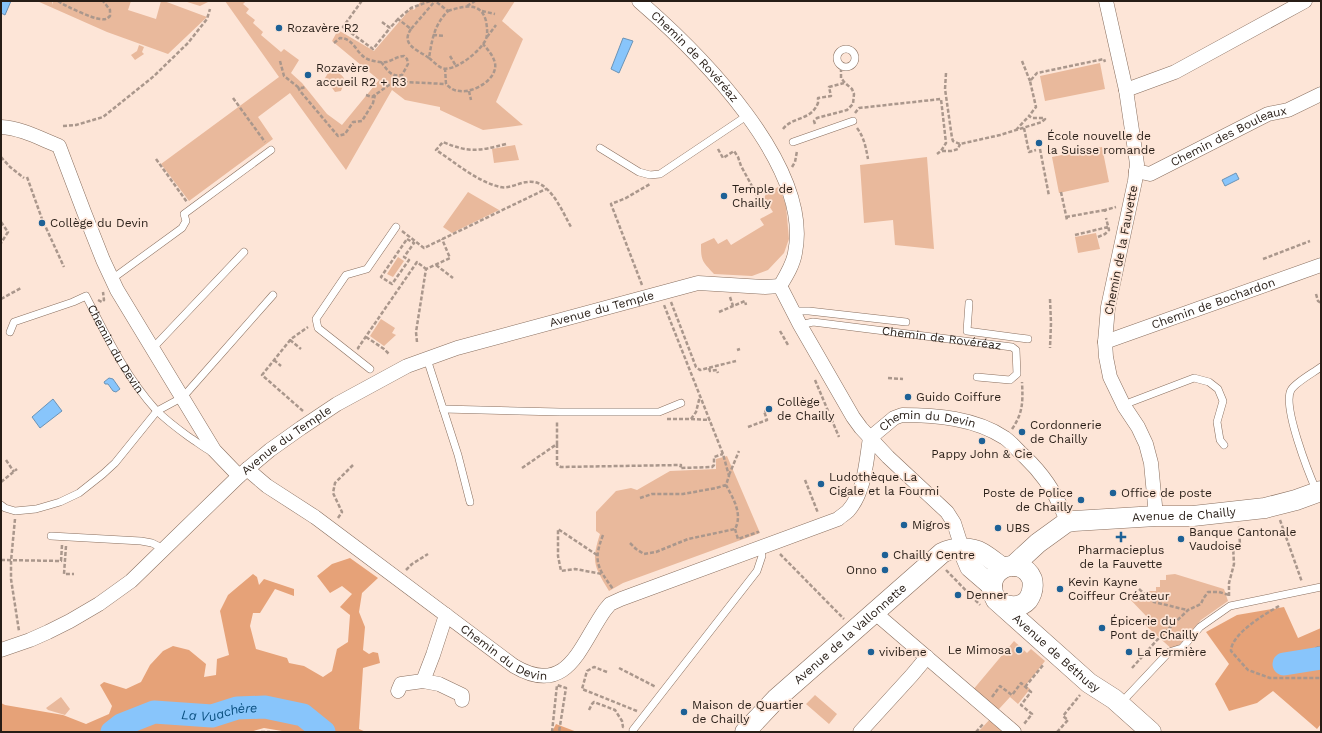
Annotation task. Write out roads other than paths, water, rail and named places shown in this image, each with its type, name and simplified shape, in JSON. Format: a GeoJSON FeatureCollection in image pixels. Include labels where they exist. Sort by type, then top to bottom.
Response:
{"type":"FeatureCollection","features":[{"type":"Feature","properties":{"kind":"street","name":"Chemin de Rovéréaz"},"geometry":{"type":"LineString","coordinates":[[639,1],[682,40],[748,115],[766,142],[787,182],[793,199],[797,238],[795,254],[780,286]]}},
{"type":"Feature","properties":{"kind":"street","name":"Chemin de la Fauvette"},"geometry":{"type":"LineString","coordinates":[[1106,1],[1126,90],[1135,152],[1136,172],[1108,307],[1105,342],[1106,357],[1110,377],[1124,406],[1138,427],[1146,444],[1151,463],[1156,516]]}},
{"type":"Feature","properties":{"kind":"street"},"geometry":{"type":"LineString","coordinates":[[1126,90],[1175,72],[1305,1]]}},
{"type":"Feature","properties":{"kind":"street","name":"Chemin des Bouleaux"},"geometry":{"type":"LineString","coordinates":[[1136,172],[1150,174],[1268,114],[1288,110],[1321,94]]}},
{"type":"Feature","properties":{"kind":"street","name":"Chemin du Devin"},"geometry":{"type":"LineString","coordinates":[[1,127],[26,133],[59,146],[103,260],[117,290],[218,456],[268,486],[315,517],[514,666],[528,673],[545,676],[554,675],[562,671],[570,664],[600,618],[615,601],[759,540],[838,519],[848,511],[855,501],[862,486],[870,438],[894,418],[902,415],[953,419],[974,424],[1005,438],[1046,479],[1062,508],[1060,528]]}},
{"type":"Feature","properties":{"kind":"street","name":"Chemin de Bochardon"},"geometry":{"type":"LineString","coordinates":[[1105,342],[1321,265]]}},
{"type":"Feature","properties":{"kind":"street","name":"Avenue du Temple"},"geometry":{"type":"LineString","coordinates":[[1,650],[22,643],[70,621],[99,604],[131,581],[243,472],[301,428],[337,404],[408,366],[457,348],[698,283],[765,287],[780,286]]}},
{"type":"Feature","properties":{"kind":"street"},"geometry":{"type":"LineString","coordinates":[[780,286],[800,325],[853,417],[870,438],[947,512],[954,523],[970,567],[992,586]]}},
{"type":"Feature","properties":{"kind":"street","name":"Avenue de Chailly"},"geometry":{"type":"LineString","coordinates":[[1008,567],[1038,543],[1060,528],[1082,520],[1156,516],[1193,516],[1265,508],[1319,492]]}},
{"type":"Feature","properties":{"kind":"street"},"geometry":{"type":"LineString","coordinates":[[1032,582],[1038,561],[1060,528]]}},
{"type":"Feature","properties":{"kind":"street","name":"Avenue de la Vallonnette"},"geometry":{"type":"LineString","coordinates":[[745,732],[776,699],[942,553],[955,548],[962,548]]}},
{"type":"Feature","properties":{"kind":"street"},"geometry":{"type":"LineString","coordinates":[[962,548],[981,552],[1008,567],[1024,569],[1030,575],[1032,582]]}},
{"type":"Feature","properties":{"kind":"street"},"geometry":{"type":"LineString","coordinates":[[992,586],[993,579],[997,572],[1008,567]]}},
{"type":"Feature","properties":{"kind":"street","name":"Avenue de Béthusy"},"geometry":{"type":"LineString","coordinates":[[1002,604],[1011,607],[1020,606],[1026,602],[1031,595],[1033,588],[1032,582]]}},
{"type":"Feature","properties":{"kind":"street","name":"Avenue de Béthusy"},"geometry":{"type":"LineString","coordinates":[[992,586],[996,600],[1089,683],[1117,702],[1151,732]]}},
{"type":"Feature","properties":{"kind":"street","name":"Avenue de Béthusy"},"geometry":{"type":"LineString","coordinates":[[1026,602],[1035,620],[1100,678],[1117,702]]}},
{"type":"Feature","properties":{"kind":"street"},"geometry":{"type":"LineString","coordinates":[[874,612],[984,706],[1017,730]]}},
{"type":"Feature","properties":{"kind":"street","name":"Chemin du Devin"},"geometry":{"type":"LineString","coordinates":[[423,681],[433,656],[446,615]]}},
{"type":"Feature","properties":{"kind":"street"},"geometry":{"type":"LineString","coordinates":[[433,656],[439,684]]}},
{"type":"Feature","properties":{"kind":"street"},"geometry":{"type":"LineString","coordinates":[[860,732],[927,657]]}},
{"type":"Feature","properties":{"kind":"street"},"geometry":{"type":"LineString","coordinates":[[398,691],[401,684],[423,681],[439,684],[462,695],[462,700]]}},
{"type":"Feature","properties":{"kind":"lane"},"geometry":{"type":"LineString","coordinates":[[844,46],[851,50],[855,56],[854,63],[848,67],[841,66],[837,56],[844,46]]}},
{"type":"Feature","properties":{"kind":"lane","name":"Chemin de Rovéréaz"},"geometry":{"type":"LineString","coordinates":[[600,148],[639,172],[650,175],[660,174],[748,115]]}},
{"type":"Feature","properties":{"kind":"lane"},"geometry":{"type":"LineString","coordinates":[[793,142],[853,121]]}},
{"type":"Feature","properties":{"kind":"lane"},"geometry":{"type":"LineString","coordinates":[[112,279],[182,228],[186,221],[184,214],[271,150]]}},
{"type":"Feature","properties":{"kind":"lane"},"geometry":{"type":"LineString","coordinates":[[370,369],[318,328],[316,319],[346,275],[367,269],[396,227]]}},
{"type":"Feature","properties":{"kind":"lane"},"geometry":{"type":"LineString","coordinates":[[152,349],[244,252]]}},
{"type":"Feature","properties":{"kind":"lane"},"geometry":{"type":"LineString","coordinates":[[1,505],[15,511],[36,509],[60,502],[79,492],[116,463],[157,411],[183,397],[273,295]]}},
{"type":"Feature","properties":{"kind":"lane","name":"Chemin du Devin"},"geometry":{"type":"LineString","coordinates":[[10,332],[14,322],[73,302],[86,296],[126,371],[157,411],[204,448],[218,456]]}},
{"type":"Feature","properties":{"kind":"lane"},"geometry":{"type":"LineString","coordinates":[[969,303],[967,331],[1028,339]]}},
{"type":"Feature","properties":{"kind":"lane"},"geometry":{"type":"LineString","coordinates":[[793,311],[809,311],[906,322]]}},
{"type":"Feature","properties":{"kind":"lane","name":"Chemin de Rovéréaz"},"geometry":{"type":"LineString","coordinates":[[800,325],[813,322],[1012,347],[1016,350],[1017,374],[1010,380],[977,377]]}},
{"type":"Feature","properties":{"kind":"lane"},"geometry":{"type":"LineString","coordinates":[[428,359],[458,454],[470,502]]}},
{"type":"Feature","properties":{"kind":"lane","name":"Avenue de Chailly"},"geometry":{"type":"LineString","coordinates":[[1319,492],[1306,466],[1292,420],[1289,400],[1291,390],[1300,381],[1321,368]]}},
{"type":"Feature","properties":{"kind":"lane"},"geometry":{"type":"LineString","coordinates":[[1124,406],[1194,378],[1209,382],[1218,389],[1223,401],[1217,422],[1220,440],[1224,445]]}},
{"type":"Feature","properties":{"kind":"lane"},"geometry":{"type":"LineString","coordinates":[[443,409],[560,412],[659,412],[681,403]]}},
{"type":"Feature","properties":{"kind":"lane"},"geometry":{"type":"LineString","coordinates":[[51,536],[141,541],[152,543],[164,549]]}},
{"type":"Feature","properties":{"kind":"lane"},"geometry":{"type":"LineString","coordinates":[[633,730],[757,571],[762,556],[759,540]]}},
{"type":"Feature","properties":{"kind":"lane"},"geometry":{"type":"LineString","coordinates":[[1117,702],[1170,652],[1182,648],[1200,627],[1230,606],[1321,586]]}},
{"type":"Feature","properties":{"kind":"water"},"geometry":{"type":"Polygon","coordinates":[[[1,1],[11,1],[5,15],[1,13],[1,1]]]}},
{"type":"Feature","properties":{"kind":"water"},"geometry":{"type":"Polygon","coordinates":[[[623,38],[633,41],[619,73],[611,69],[623,38]]]}},
{"type":"Feature","properties":{"kind":"water"},"geometry":{"type":"Polygon","coordinates":[[[1236,173],[1239,179],[1225,186],[1222,180],[1236,173]]]}},
{"type":"Feature","properties":{"kind":"water"},"geometry":{"type":"Polygon","coordinates":[[[109,378],[113,379],[120,389],[116,392],[104,382],[109,378]]]}},
{"type":"Feature","properties":{"kind":"water"},"geometry":{"type":"Polygon","coordinates":[[[53,399],[62,411],[40,428],[32,417],[53,399]]]}},
{"type":"Feature","properties":{"kind":"water"},"geometry":{"type":"Polygon","coordinates":[[[1317,647],[1321,647],[1321,668],[1304,669],[1302,661],[1307,653],[1317,647]]]}},
{"type":"Feature","properties":{"kind":"waterway","name":"La Vuachère"},"geometry":{"type":"LineString","coordinates":[[1284,664],[1321,658]]}},
{"type":"Feature","properties":{"kind":"waterway","name":"La Vuachère"},"geometry":{"type":"LineString","coordinates":[[112,732],[121,725],[154,712],[212,716],[237,708],[265,707],[303,715],[324,732]]}},
{"type":"Feature","properties":{"kind":"place","name":"Rozavère R2"},"geometry":{"type":"Point","coordinates":[279,28]}},
{"type":"Feature","properties":{"kind":"place","name":"Rozavère accueil R2 + R3"},"geometry":{"type":"Point","coordinates":[308,75]}},
{"type":"Feature","properties":{"kind":"place","name":"École nouvelle de la Suisse romande"},"geometry":{"type":"Point","coordinates":[1039,143]}},
{"type":"Feature","properties":{"kind":"place","name":"Temple de Chailly"},"geometry":{"type":"Point","coordinates":[724,196]}},
{"type":"Feature","properties":{"kind":"place","name":"Collège du Devin"},"geometry":{"type":"Point","coordinates":[42,223]}},
{"type":"Feature","properties":{"kind":"place","name":"Guido Coiffure"},"geometry":{"type":"Point","coordinates":[908,397]}},
{"type":"Feature","properties":{"kind":"place","name":"Collège de Chailly"},"geometry":{"type":"Point","coordinates":[769,409]}},
{"type":"Feature","properties":{"kind":"place","name":"Cordonnerie de Chailly"},"geometry":{"type":"Point","coordinates":[1022,432]}},
{"type":"Feature","properties":{"kind":"place","name":"Pappy John & Cie"},"geometry":{"type":"Point","coordinates":[982,441]}},
{"type":"Feature","properties":{"kind":"place","name":"Ludothèque La Cigale et la Fourmi"},"geometry":{"type":"Point","coordinates":[821,484]}},
{"type":"Feature","properties":{"kind":"place","name":"Office de poste"},"geometry":{"type":"Point","coordinates":[1113,493]}},
{"type":"Feature","properties":{"kind":"place","name":"Poste de Police de Chailly"},"geometry":{"type":"Point","coordinates":[1081,500]}},
{"type":"Feature","properties":{"kind":"place","name":"Migros"},"geometry":{"type":"Point","coordinates":[904,525]}},
{"type":"Feature","properties":{"kind":"place","name":"UBS"},"geometry":{"type":"Point","coordinates":[998,528]}},
{"type":"Feature","properties":{"kind":"place","name":"Pharmacieplus de la Fauvette"},"geometry":{"type":"Point","coordinates":[1121,537]}},
{"type":"Feature","properties":{"kind":"place","name":"Banque Cantonale Vaudoise"},"geometry":{"type":"Point","coordinates":[1181,539]}},
{"type":"Feature","properties":{"kind":"place","name":"Chailly Centre"},"geometry":{"type":"Point","coordinates":[885,555]}},
{"type":"Feature","properties":{"kind":"place","name":"Onno"},"geometry":{"type":"Point","coordinates":[885,570]}},
{"type":"Feature","properties":{"kind":"place","name":"Kevin Kayne Coiffeur Créateur"},"geometry":{"type":"Point","coordinates":[1060,589]}},
{"type":"Feature","properties":{"kind":"place","name":"Denner"},"geometry":{"type":"Point","coordinates":[958,595]}},
{"type":"Feature","properties":{"kind":"place","name":"Épicerie du Pont de Chailly"},"geometry":{"type":"Point","coordinates":[1102,628]}},
{"type":"Feature","properties":{"kind":"place","name":"Le Mimosa"},"geometry":{"type":"Point","coordinates":[1019,650]}},
{"type":"Feature","properties":{"kind":"place","name":"vivibene"},"geometry":{"type":"Point","coordinates":[871,652]}},
{"type":"Feature","properties":{"kind":"place","name":"La Fermière"},"geometry":{"type":"Point","coordinates":[1129,652]}},
{"type":"Feature","properties":{"kind":"place","name":"Maison de Quartier de Chailly"},"geometry":{"type":"Point","coordinates":[684,712]}}]}
